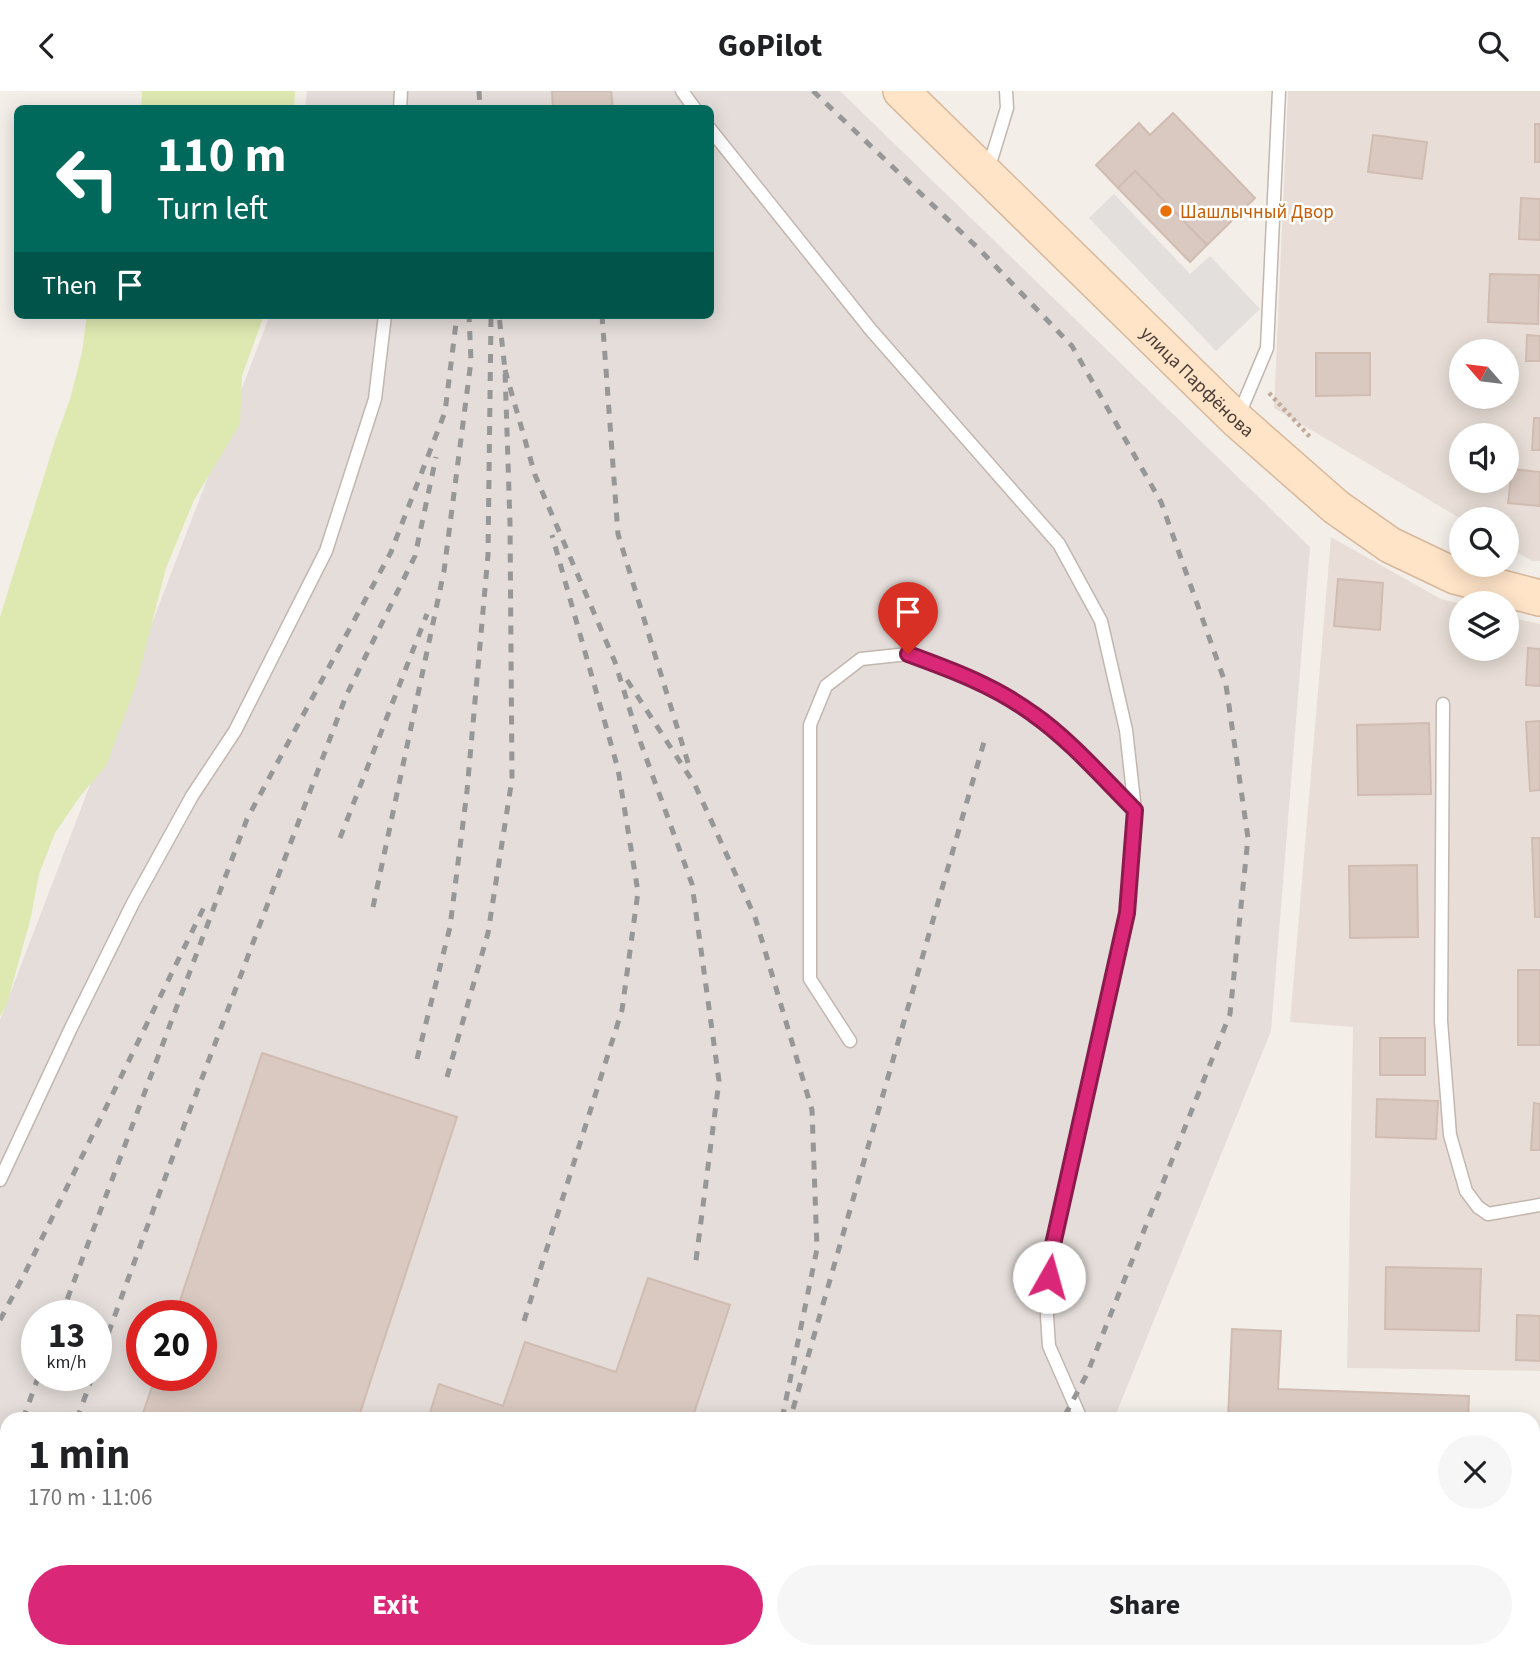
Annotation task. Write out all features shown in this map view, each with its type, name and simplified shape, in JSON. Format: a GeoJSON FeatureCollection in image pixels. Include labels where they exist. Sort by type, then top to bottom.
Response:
{"type":"FeatureCollection","features":[{"type":"Feature","properties":{"kind":"main road","name":"улица Парфёнова"},"geometry":{"type":"LineString","coordinates":[[901,91],[1237,420],[1336,507],[1390,545],[1455,576],[1540,598]]}},
{"type":"Feature","properties":{"kind":"lane"},"geometry":{"type":"LineString","coordinates":[[987,174],[1007,108],[1006,91]]}},
{"type":"Feature","properties":{"kind":"lane"},"geometry":{"type":"LineString","coordinates":[[1237,420],[1267,348],[1279,91]]}},
{"type":"Feature","properties":{"kind":"lane"},"geometry":{"type":"LineString","coordinates":[[714,134],[871,330],[1059,544],[1101,621],[1126,730],[1135,810],[1127,913],[1050,1258],[1047,1316],[1049,1346],[1078,1412]]}},
{"type":"Feature","properties":{"kind":"lane"},"geometry":{"type":"LineString","coordinates":[[0,1180],[133,903],[192,796],[235,731],[326,551],[375,399],[385,319]]}},
{"type":"Feature","properties":{"kind":"lane"},"geometry":{"type":"LineString","coordinates":[[850,1041],[810,979],[810,725],[827,686],[861,659],[908,654],[975,679],[1034,714],[1088,762],[1135,810]]}},
{"type":"Feature","properties":{"kind":"lane"},"geometry":{"type":"LineString","coordinates":[[1443,704],[1441,1021],[1450,1135],[1466,1191],[1478,1207],[1488,1214],[1540,1205]]}},
{"type":"Feature","properties":{"kind":"path"},"geometry":{"type":"LineString","coordinates":[[1255,377],[1319,447]]}},
{"type":"Feature","properties":{"kind":"shaded area"},"geometry":{"type":"Polygon","coordinates":[[[307,91],[840,91],[1310,547],[1271,1031],[1117,1412],[0,1412],[0,1020],[268,319],[714,319],[714,105],[305,105],[307,91]]]}},
{"type":"Feature","properties":{"kind":"shaded area"},"geometry":{"type":"Polygon","coordinates":[[[1288,91],[1540,91],[1540,561],[1532,561],[1519,553],[1519,507],[1449,507],[1449,512],[1274,408],[1288,91]]]}},
{"type":"Feature","properties":{"kind":"shaded area"},"geometry":{"type":"Polygon","coordinates":[[[1114,194],[1190,274],[1210,256],[1260,309],[1216,351],[1089,218],[1114,194]]]}},
{"type":"Feature","properties":{"kind":"shaded area"},"geometry":{"type":"Polygon","coordinates":[[[1331,537],[1449,601],[1449,661],[1519,661],[1519,620],[1540,624],[1540,1371],[1347,1368],[1353,1027],[1290,1022],[1331,537]]]}},
{"type":"Feature","properties":{"kind":"green space"},"geometry":{"type":"Polygon","coordinates":[[[142,91],[295,91],[294,105],[141,105],[142,91]]]}},
{"type":"Feature","properties":{"kind":"green space"},"geometry":{"type":"Polygon","coordinates":[[[86,319],[263,319],[242,376],[240,424],[194,500],[166,568],[136,685],[106,766],[81,795],[55,833],[39,874],[31,917],[7,1004],[0,1017],[0,617],[70,399],[82,352],[86,319]]]}},
{"type":"Feature","properties":{"kind":"building"},"geometry":{"type":"Polygon","coordinates":[[[552,91],[611,91],[613,105],[553,105],[552,91]]]}},
{"type":"Feature","properties":{"kind":"building"},"geometry":{"type":"Polygon","coordinates":[[[1173,113],[1255,198],[1207,245],[1135,171],[1118,188],[1096,165],[1139,123],[1150,135],[1173,113]]]}},
{"type":"Feature","properties":{"kind":"building"},"geometry":{"type":"Polygon","coordinates":[[[1535,124],[1540,124],[1540,162],[1535,162],[1535,124]]]}},
{"type":"Feature","properties":{"kind":"building"},"geometry":{"type":"Polygon","coordinates":[[[1373,135],[1427,142],[1422,179],[1368,172],[1373,135]]]}},
{"type":"Feature","properties":{"kind":"building"},"geometry":{"type":"Polygon","coordinates":[[[1135,171],[1207,245],[1190,262],[1118,188],[1135,171]]]}},
{"type":"Feature","properties":{"kind":"building"},"geometry":{"type":"Polygon","coordinates":[[[1521,198],[1540,199],[1540,240],[1519,239],[1521,198]]]}},
{"type":"Feature","properties":{"kind":"building"},"geometry":{"type":"Polygon","coordinates":[[[1490,274],[1539,275],[1538,324],[1488,322],[1490,274]]]}},
{"type":"Feature","properties":{"kind":"building"},"geometry":{"type":"Polygon","coordinates":[[[1527,335],[1540,336],[1540,361],[1526,361],[1527,335]]]}},
{"type":"Feature","properties":{"kind":"building"},"geometry":{"type":"Polygon","coordinates":[[[1316,353],[1370,353],[1370,395],[1316,396],[1316,353]]]}},
{"type":"Feature","properties":{"kind":"building"},"geometry":{"type":"Polygon","coordinates":[[[1534,418],[1540,418],[1540,450],[1532,450],[1534,418]]]}},
{"type":"Feature","properties":{"kind":"building"},"geometry":{"type":"Polygon","coordinates":[[[1519,470],[1540,472],[1540,506],[1508,503],[1509,493],[1519,493],[1519,470]]]}},
{"type":"Feature","properties":{"kind":"building"},"geometry":{"type":"Polygon","coordinates":[[[1338,579],[1383,583],[1380,630],[1334,626],[1338,579]]]}},
{"type":"Feature","properties":{"kind":"building"},"geometry":{"type":"Polygon","coordinates":[[[1528,648],[1540,649],[1540,686],[1526,685],[1528,648]]]}},
{"type":"Feature","properties":{"kind":"building"},"geometry":{"type":"Polygon","coordinates":[[[1540,721],[1540,790],[1530,791],[1526,722],[1540,721]]]}},
{"type":"Feature","properties":{"kind":"building"},"geometry":{"type":"Polygon","coordinates":[[[1429,723],[1431,794],[1358,795],[1357,725],[1429,723]]]}},
{"type":"Feature","properties":{"kind":"building"},"geometry":{"type":"Polygon","coordinates":[[[1532,838],[1540,838],[1540,917],[1535,917],[1532,838]]]}},
{"type":"Feature","properties":{"kind":"building"},"geometry":{"type":"Polygon","coordinates":[[[1417,865],[1418,937],[1350,938],[1349,866],[1417,865]]]}},
{"type":"Feature","properties":{"kind":"building"},"geometry":{"type":"Polygon","coordinates":[[[1518,970],[1540,970],[1540,1045],[1518,1045],[1518,970]]]}},
{"type":"Feature","properties":{"kind":"building"},"geometry":{"type":"Polygon","coordinates":[[[1380,1038],[1425,1038],[1425,1075],[1380,1075],[1380,1038]]]}},
{"type":"Feature","properties":{"kind":"building"},"geometry":{"type":"Polygon","coordinates":[[[262,1053],[457,1117],[360,1412],[143,1412],[151,1391],[217,1391],[217,1300],[180,1300],[262,1053]]]}},
{"type":"Feature","properties":{"kind":"building"},"geometry":{"type":"Polygon","coordinates":[[[1377,1099],[1438,1101],[1436,1139],[1376,1137],[1377,1099]]]}},
{"type":"Feature","properties":{"kind":"building"},"geometry":{"type":"Polygon","coordinates":[[[1534,1103],[1540,1104],[1540,1150],[1531,1150],[1534,1103]]]}},
{"type":"Feature","properties":{"kind":"building"},"geometry":{"type":"Polygon","coordinates":[[[1386,1267],[1481,1269],[1479,1331],[1385,1329],[1386,1267]]]}},
{"type":"Feature","properties":{"kind":"building"},"geometry":{"type":"Polygon","coordinates":[[[648,1278],[730,1305],[694,1412],[430,1412],[439,1384],[503,1406],[525,1342],[616,1372],[648,1278]]]}},
{"type":"Feature","properties":{"kind":"building"},"geometry":{"type":"Polygon","coordinates":[[[1517,1315],[1540,1316],[1540,1361],[1516,1360],[1517,1315]]]}},
{"type":"Feature","properties":{"kind":"building"},"geometry":{"type":"Polygon","coordinates":[[[1232,1329],[1281,1331],[1278,1389],[1469,1396],[1468,1412],[1228,1412],[1232,1329]]]}},
{"type":"Feature","properties":{"kind":"railway"},"geometry":{"type":"LineString","coordinates":[[479,91],[480,105]]}},
{"type":"Feature","properties":{"kind":"railway"},"geometry":{"type":"LineString","coordinates":[[813,91],[981,251],[1072,346],[1161,502],[1226,685],[1248,838],[1230,1014],[1087,1374],[1067,1412]]}},
{"type":"Feature","properties":{"kind":"railway"},"geometry":{"type":"LineString","coordinates":[[67,1300],[247,819],[391,552],[445,412],[457,319]]}},
{"type":"Feature","properties":{"kind":"railway"},"geometry":{"type":"LineString","coordinates":[[373,907],[444,571],[471,361],[469,319]]}},
{"type":"Feature","properties":{"kind":"railway"},"geometry":{"type":"LineString","coordinates":[[417,1059],[450,927],[467,791],[488,555],[491,319]]}},
{"type":"Feature","properties":{"kind":"railway"},"geometry":{"type":"LineString","coordinates":[[447,1077],[488,933],[512,779],[510,523],[505,370],[499,319]]}},
{"type":"Feature","properties":{"kind":"railway"},"geometry":{"type":"LineString","coordinates":[[602,319],[618,534],[689,766]]}},
{"type":"Feature","properties":{"kind":"railway"},"geometry":{"type":"LineString","coordinates":[[505,370],[535,475],[615,662],[636,730],[692,884],[719,1081],[695,1268]]}},
{"type":"Feature","properties":{"kind":"railway"},"geometry":{"type":"LineString","coordinates":[[112,1323],[346,696],[415,556],[436,457]]}},
{"type":"Feature","properties":{"kind":"railway"},"geometry":{"type":"LineString","coordinates":[[524,1321],[622,1010],[638,892],[618,769],[552,535]]}},
{"type":"Feature","properties":{"kind":"railway"},"geometry":{"type":"LineString","coordinates":[[340,838],[427,614]]}},
{"type":"Feature","properties":{"kind":"railway"},"geometry":{"type":"LineString","coordinates":[[627,680],[695,785],[755,917],[812,1110],[817,1249],[783,1412]]}},
{"type":"Feature","properties":{"kind":"railway"},"geometry":{"type":"LineString","coordinates":[[793,1409],[984,742]]}},
{"type":"Feature","properties":{"kind":"railway"},"geometry":{"type":"LineString","coordinates":[[0,1320],[207,901]]}},
{"type":"Feature","properties":{"kind":"railway"},"geometry":{"type":"LineString","coordinates":[[26,1412],[33,1391]]}},
{"type":"Feature","properties":{"kind":"railway"},"geometry":{"type":"LineString","coordinates":[[80,1412],[87,1391]]}},
{"type":"Feature","properties":{"kind":"place","name":"Шашлычный Двор"},"geometry":{"type":"Point","coordinates":[1166,211]}},
{"type":"Feature","properties":{"kind":"route"},"geometry":{"type":"LineString","coordinates":[[908,654],[975,679],[1034,714],[1088,762],[1135,810],[1127,913],[1077,1128],[1050,1258],[1049,1277]]}}]}
